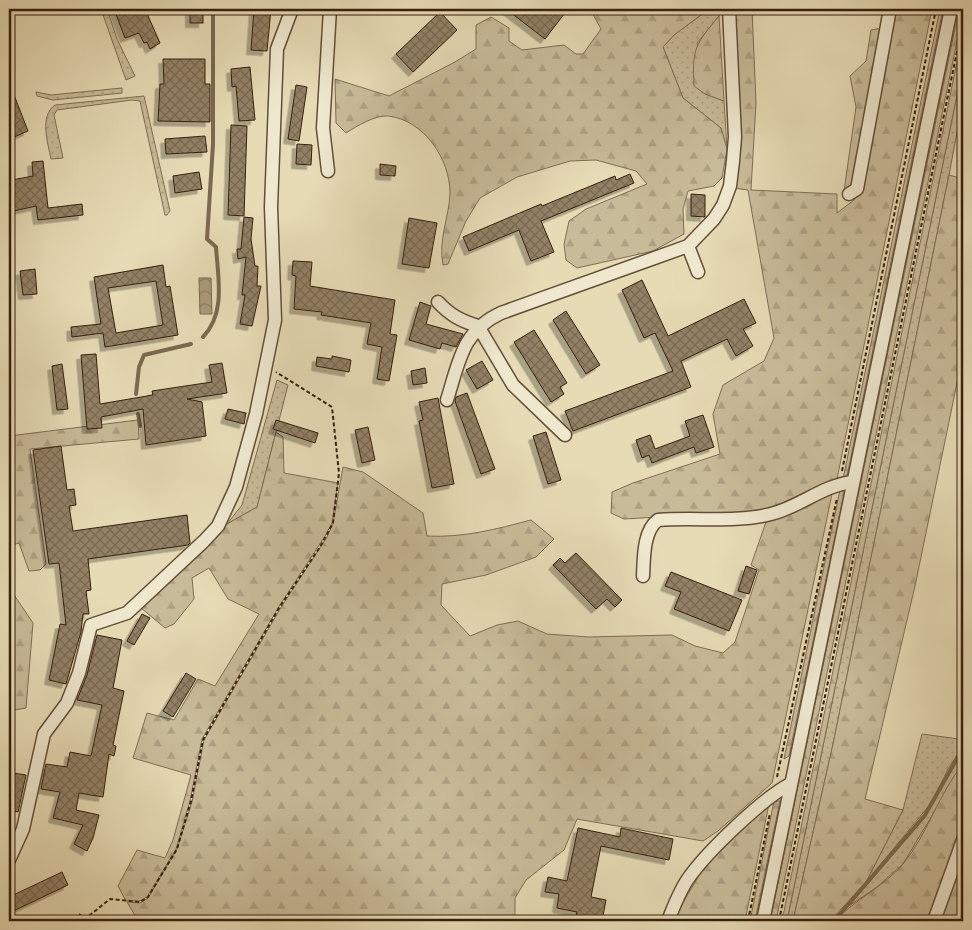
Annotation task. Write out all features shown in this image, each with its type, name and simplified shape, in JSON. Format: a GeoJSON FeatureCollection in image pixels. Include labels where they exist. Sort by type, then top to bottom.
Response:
{"type":"FeatureCollection","features":[{"type":"Feature","properties":{"kind":"street"},"geometry":{"type":"LineString","coordinates":[[9,860],[23,829],[44,734],[67,703],[78,673],[90,625],[127,613],[218,526],[236,487],[256,414],[275,320],[271,207],[277,49],[292,9]]}},
{"type":"Feature","properties":{"kind":"street"},"geometry":{"type":"LineString","coordinates":[[328,171],[323,128],[330,9]]}},
{"type":"Feature","properties":{"kind":"street"},"geometry":{"type":"LineString","coordinates":[[447,400],[463,348],[478,326],[501,313],[688,246],[714,218],[724,204],[730,186],[735,138],[729,9]]}},
{"type":"Feature","properties":{"kind":"street"},"geometry":{"type":"LineString","coordinates":[[849,194],[857,188],[890,9]]}},
{"type":"Feature","properties":{"kind":"street"},"geometry":{"type":"LineString","coordinates":[[763,921],[951,9]]}},
{"type":"Feature","properties":{"kind":"street"},"geometry":{"type":"LineString","coordinates":[[688,246],[698,272]]}},
{"type":"Feature","properties":{"kind":"street"},"geometry":{"type":"LineString","coordinates":[[438,302],[448,313],[461,322],[478,326],[513,385],[565,435]]}},
{"type":"Feature","properties":{"kind":"street"},"geometry":{"type":"LineString","coordinates":[[643,576],[646,542],[650,528],[658,520],[747,517],[772,514],[840,483],[853,482]]}},
{"type":"Feature","properties":{"kind":"street"},"geometry":{"type":"LineString","coordinates":[[668,921],[690,876],[729,834],[774,792],[790,784]]}},
{"type":"Feature","properties":{"kind":"street"},"geometry":{"type":"LineString","coordinates":[[934,921],[963,840]]}},
{"type":"Feature","properties":{"kind":"path"},"geometry":{"type":"LineString","coordinates":[[748,921],[840,483],[936,9]]}},
{"type":"Feature","properties":{"kind":"path"},"geometry":{"type":"LineString","coordinates":[[779,921],[963,22]]}},
{"type":"Feature","properties":{"kind":"path"},"geometry":{"type":"LineString","coordinates":[[80,914],[85,919],[110,899],[140,902],[148,897],[177,849],[191,802],[203,740],[279,608],[320,547],[333,523],[339,473],[332,407],[304,387],[266,366]]}},
{"type":"Feature","properties":{"kind":"green space"},"geometry":{"type":"Polygon","coordinates":[[[101,9],[107,9],[117,39],[135,76],[126,80],[101,9]]]}},
{"type":"Feature","properties":{"kind":"green space"},"geometry":{"type":"Polygon","coordinates":[[[590,9],[709,9],[674,35],[663,47],[683,98],[721,128],[727,149],[722,178],[714,186],[688,191],[683,209],[684,234],[653,251],[577,268],[566,260],[564,244],[569,221],[586,209],[647,184],[636,171],[596,160],[570,161],[517,177],[480,198],[466,221],[448,264],[443,265],[442,247],[450,193],[449,180],[440,155],[423,133],[401,119],[383,116],[361,124],[346,133],[336,123],[335,79],[389,96],[476,49],[476,25],[491,17],[509,28],[509,41],[522,50],[564,45],[576,54],[583,54],[601,29],[590,9]]]}},
{"type":"Feature","properties":{"kind":"green space"},"geometry":{"type":"Polygon","coordinates":[[[709,9],[721,9],[719,16],[697,43],[705,94],[724,101],[727,149],[721,128],[683,98],[663,47],[674,35],[709,9]]]}},
{"type":"Feature","properties":{"kind":"green space"},"geometry":{"type":"Polygon","coordinates":[[[733,9],[752,9],[756,103],[751,190],[837,194],[837,213],[854,200],[860,191],[893,9],[932,9],[837,479],[779,507],[747,512],[624,519],[611,513],[612,492],[633,483],[720,454],[713,414],[723,385],[764,361],[774,338],[748,190],[733,188],[733,9]]]}},
{"type":"Feature","properties":{"kind":"green space"},"geometry":{"type":"Polygon","coordinates":[[[940,9],[943,9],[847,476],[843,479],[940,9]]]}},
{"type":"Feature","properties":{"kind":"green space"},"geometry":{"type":"Polygon","coordinates":[[[959,9],[963,9],[963,12],[776,921],[770,921],[959,9]]]}},
{"type":"Feature","properties":{"kind":"green space"},"geometry":{"type":"Polygon","coordinates":[[[719,16],[724,101],[705,94],[694,86],[694,63],[697,48],[719,16]]]}},
{"type":"Feature","properties":{"kind":"green space"},"geometry":{"type":"Polygon","coordinates":[[[882,28],[852,187],[844,191],[856,107],[850,76],[866,61],[871,30],[882,28]]]}},
{"type":"Feature","properties":{"kind":"green space"},"geometry":{"type":"Polygon","coordinates":[[[963,32],[963,66],[787,921],[782,921],[963,32]]]}},
{"type":"Feature","properties":{"kind":"green space"},"geometry":{"type":"Polygon","coordinates":[[[963,66],[963,100],[949,175],[833,744],[793,921],[787,921],[963,66]]]}},
{"type":"Feature","properties":{"kind":"green space"},"geometry":{"type":"Polygon","coordinates":[[[122,88],[122,93],[53,100],[37,96],[36,92],[51,95],[122,88]]]}},
{"type":"Feature","properties":{"kind":"green space"},"geometry":{"type":"Polygon","coordinates":[[[144,96],[170,211],[167,215],[165,215],[140,101],[132,100],[57,110],[54,115],[63,158],[51,159],[48,145],[47,116],[55,105],[144,96]]]}},
{"type":"Feature","properties":{"kind":"green space"},"geometry":{"type":"Polygon","coordinates":[[[949,175],[963,179],[963,354],[915,586],[865,799],[903,810],[866,882],[832,919],[793,921],[833,744],[949,175]]]}},
{"type":"Feature","properties":{"kind":"green space"},"geometry":{"type":"Polygon","coordinates":[[[277,380],[288,385],[257,507],[227,524],[242,505],[277,380]]]}},
{"type":"Feature","properties":{"kind":"green space"},"geometry":{"type":"Polygon","coordinates":[[[138,420],[139,439],[30,449],[46,564],[40,570],[29,571],[19,543],[9,546],[9,436],[138,420]]]}},
{"type":"Feature","properties":{"kind":"green space"},"geometry":{"type":"Polygon","coordinates":[[[276,432],[283,437],[284,473],[338,483],[332,523],[278,608],[202,739],[190,801],[176,849],[147,897],[140,901],[126,901],[118,886],[137,850],[165,858],[173,840],[191,775],[133,758],[147,713],[174,720],[198,679],[215,686],[259,614],[228,599],[209,568],[192,578],[194,599],[174,624],[165,628],[141,608],[227,524],[257,507],[276,432]]]}},
{"type":"Feature","properties":{"kind":"green space"},"geometry":{"type":"Polygon","coordinates":[[[343,467],[363,472],[423,513],[427,536],[454,536],[493,530],[531,520],[554,539],[536,557],[486,575],[442,584],[441,605],[470,636],[497,625],[518,621],[547,634],[588,637],[672,635],[695,646],[723,653],[735,642],[759,570],[751,565],[766,522],[833,489],[772,783],[718,831],[703,841],[577,819],[564,850],[526,880],[515,898],[515,921],[135,921],[137,919],[127,902],[140,903],[148,898],[177,849],[192,802],[204,740],[280,609],[327,537],[333,523],[343,467]]]}},
{"type":"Feature","properties":{"kind":"green space"},"geometry":{"type":"Polygon","coordinates":[[[845,489],[789,756],[784,759],[840,490],[845,489]]]}},
{"type":"Feature","properties":{"kind":"green space"},"geometry":{"type":"Polygon","coordinates":[[[9,592],[12,592],[33,623],[26,708],[9,711],[9,592]]]}},
{"type":"Feature","properties":{"kind":"green space"},"geometry":{"type":"Polygon","coordinates":[[[963,725],[963,746],[948,769],[932,802],[866,882],[903,810],[922,734],[959,739],[963,725]]]}},
{"type":"Feature","properties":{"kind":"green space"},"geometry":{"type":"Polygon","coordinates":[[[963,750],[963,764],[903,864],[877,887],[849,906],[926,816],[963,750]]]}},
{"type":"Feature","properties":{"kind":"green space"},"geometry":{"type":"Polygon","coordinates":[[[963,764],[963,831],[931,921],[835,921],[851,906],[887,880],[903,864],[963,764]]]}},
{"type":"Feature","properties":{"kind":"green space"},"geometry":{"type":"Polygon","coordinates":[[[774,801],[780,801],[755,921],[750,921],[774,801]]]}},
{"type":"Feature","properties":{"kind":"green space"},"geometry":{"type":"Polygon","coordinates":[[[769,804],[745,921],[672,921],[704,867],[769,804]]]}},
{"type":"Feature","properties":{"kind":"green space"},"geometry":{"type":"Polygon","coordinates":[[[963,859],[963,878],[960,887],[963,889],[963,920],[940,921],[963,859]]]}},
{"type":"Feature","properties":{"kind":"water"},"geometry":{"type":"Polygon","coordinates":[[[199,278],[211,278],[212,314],[200,314],[199,278]]]}},
{"type":"Feature","properties":{"kind":"building"},"geometry":{"type":"Polygon","coordinates":[[[114,9],[145,9],[160,43],[150,49],[147,42],[144,43],[139,33],[125,38],[114,9]]]}},
{"type":"Feature","properties":{"kind":"building"},"geometry":{"type":"Polygon","coordinates":[[[190,9],[203,9],[203,23],[190,23],[190,9]]]}},
{"type":"Feature","properties":{"kind":"building"},"geometry":{"type":"Polygon","coordinates":[[[254,9],[271,9],[267,51],[251,50],[254,9]]]}},
{"type":"Feature","properties":{"kind":"building"},"geometry":{"type":"Polygon","coordinates":[[[506,9],[568,9],[545,39],[506,9]]]}},
{"type":"Feature","properties":{"kind":"building"},"geometry":{"type":"Polygon","coordinates":[[[440,12],[457,30],[413,72],[396,54],[440,12]]]}},
{"type":"Feature","properties":{"kind":"building"},"geometry":{"type":"Polygon","coordinates":[[[163,59],[205,59],[205,84],[210,84],[210,122],[158,121],[160,84],[164,84],[163,59]]]}},
{"type":"Feature","properties":{"kind":"building"},"geometry":{"type":"Polygon","coordinates":[[[250,67],[255,120],[239,121],[236,86],[232,87],[231,69],[250,67]]]}},
{"type":"Feature","properties":{"kind":"building"},"geometry":{"type":"Polygon","coordinates":[[[9,82],[28,131],[14,137],[9,123],[9,82]]]}},
{"type":"Feature","properties":{"kind":"building"},"geometry":{"type":"Polygon","coordinates":[[[296,85],[307,87],[299,141],[288,139],[296,85]]]}},
{"type":"Feature","properties":{"kind":"building"},"geometry":{"type":"Polygon","coordinates":[[[231,125],[247,126],[244,216],[228,215],[231,125]]]}},
{"type":"Feature","properties":{"kind":"building"},"geometry":{"type":"Polygon","coordinates":[[[205,136],[207,152],[166,154],[165,139],[205,136]]]}},
{"type":"Feature","properties":{"kind":"building"},"geometry":{"type":"Polygon","coordinates":[[[297,144],[312,145],[311,165],[296,164],[297,144]]]}},
{"type":"Feature","properties":{"kind":"building"},"geometry":{"type":"Polygon","coordinates":[[[43,161],[48,208],[82,204],[83,215],[38,220],[36,206],[9,212],[9,194],[15,193],[12,180],[33,176],[32,162],[43,161]]]}},
{"type":"Feature","properties":{"kind":"building"},"geometry":{"type":"Polygon","coordinates":[[[380,164],[396,166],[395,176],[380,175],[380,164]]]}},
{"type":"Feature","properties":{"kind":"building"},"geometry":{"type":"Polygon","coordinates":[[[199,172],[202,189],[175,193],[173,176],[199,172]]]}},
{"type":"Feature","properties":{"kind":"building"},"geometry":{"type":"Polygon","coordinates":[[[630,174],[634,183],[541,221],[554,252],[531,261],[519,230],[469,251],[463,237],[541,204],[542,206],[615,176],[616,180],[630,174]]]}},
{"type":"Feature","properties":{"kind":"building"},"geometry":{"type":"Polygon","coordinates":[[[691,194],[705,195],[705,217],[691,216],[691,194]]]}},
{"type":"Feature","properties":{"kind":"building"},"geometry":{"type":"Polygon","coordinates":[[[244,217],[253,218],[251,239],[255,266],[258,266],[257,286],[261,286],[252,326],[240,324],[245,295],[242,295],[246,257],[238,259],[237,249],[241,249],[244,217]]]}},
{"type":"Feature","properties":{"kind":"building"},"geometry":{"type":"Polygon","coordinates":[[[409,218],[437,223],[429,268],[402,264],[409,218]]]}},
{"type":"Feature","properties":{"kind":"building"},"geometry":{"type":"Polygon","coordinates":[[[293,261],[312,262],[310,286],[395,300],[390,334],[397,335],[389,381],[377,379],[382,347],[367,344],[371,323],[321,315],[322,312],[294,309],[296,276],[292,275],[293,261]]]}},
{"type":"Feature","properties":{"kind":"building"},"geometry":{"type":"Polygon","coordinates":[[[163,265],[166,287],[170,286],[178,335],[105,347],[103,333],[72,337],[71,327],[101,324],[94,277],[163,265]],[[156,281],[108,288],[116,333],[163,325],[156,281]]]}},
{"type":"Feature","properties":{"kind":"building"},"geometry":{"type":"Polygon","coordinates":[[[35,269],[37,294],[23,295],[20,271],[35,269]]]}},
{"type":"Feature","properties":{"kind":"building"},"geometry":{"type":"Polygon","coordinates":[[[642,280],[668,336],[744,299],[756,323],[743,329],[753,346],[736,356],[727,339],[681,361],[691,387],[573,431],[565,411],[673,371],[655,333],[644,338],[622,290],[642,280]]]}},
{"type":"Feature","properties":{"kind":"building"},"geometry":{"type":"Polygon","coordinates":[[[420,302],[431,306],[426,324],[463,334],[456,347],[442,343],[440,349],[409,340],[420,302]]]}},
{"type":"Feature","properties":{"kind":"building"},"geometry":{"type":"Polygon","coordinates":[[[566,311],[600,365],[586,374],[553,320],[566,311]]]}},
{"type":"Feature","properties":{"kind":"building"},"geometry":{"type":"Polygon","coordinates":[[[534,330],[567,383],[560,387],[564,394],[551,402],[514,342],[534,330]]]}},
{"type":"Feature","properties":{"kind":"building"},"geometry":{"type":"Polygon","coordinates":[[[96,354],[100,404],[153,395],[152,391],[212,382],[209,365],[222,363],[227,393],[187,399],[202,402],[206,436],[146,445],[143,409],[101,417],[102,428],[87,429],[81,355],[96,354]]]}},
{"type":"Feature","properties":{"kind":"building"},"geometry":{"type":"Polygon","coordinates":[[[332,356],[351,360],[349,372],[316,366],[317,357],[332,359],[332,356]]]}},
{"type":"Feature","properties":{"kind":"building"},"geometry":{"type":"Polygon","coordinates":[[[482,361],[493,380],[477,389],[466,370],[482,361]]]}},
{"type":"Feature","properties":{"kind":"building"},"geometry":{"type":"Polygon","coordinates":[[[62,364],[68,409],[57,410],[52,366],[62,364]]]}},
{"type":"Feature","properties":{"kind":"building"},"geometry":{"type":"Polygon","coordinates":[[[425,368],[427,383],[413,385],[411,371],[425,368]]]}},
{"type":"Feature","properties":{"kind":"building"},"geometry":{"type":"Polygon","coordinates":[[[467,393],[495,469],[481,474],[455,401],[456,397],[467,393]]]}},
{"type":"Feature","properties":{"kind":"building"},"geometry":{"type":"Polygon","coordinates":[[[438,398],[454,484],[432,488],[419,421],[423,420],[419,402],[438,398]]]}},
{"type":"Feature","properties":{"kind":"building"},"geometry":{"type":"Polygon","coordinates":[[[228,409],[246,413],[244,424],[225,419],[228,409]]]}},
{"type":"Feature","properties":{"kind":"building"},"geometry":{"type":"Polygon","coordinates":[[[703,415],[714,447],[696,453],[694,447],[652,463],[649,455],[642,458],[636,440],[650,435],[655,449],[690,436],[685,421],[703,415]]]}},
{"type":"Feature","properties":{"kind":"building"},"geometry":{"type":"Polygon","coordinates":[[[276,420],[318,433],[315,443],[273,429],[276,420]]]}},
{"type":"Feature","properties":{"kind":"building"},"geometry":{"type":"Polygon","coordinates":[[[368,427],[375,460],[362,463],[355,430],[368,427]]]}},
{"type":"Feature","properties":{"kind":"building"},"geometry":{"type":"Polygon","coordinates":[[[546,432],[561,480],[548,484],[533,436],[546,432]]]}},
{"type":"Feature","properties":{"kind":"building"},"geometry":{"type":"Polygon","coordinates":[[[61,446],[67,490],[74,489],[76,505],[69,506],[73,531],[187,515],[190,543],[188,545],[88,559],[91,590],[86,591],[89,614],[83,614],[81,632],[66,684],[49,680],[60,624],[66,625],[59,563],[49,564],[33,450],[61,446]]]}},
{"type":"Feature","properties":{"kind":"building"},"geometry":{"type":"Polygon","coordinates":[[[576,553],[622,600],[615,607],[607,599],[596,609],[553,565],[560,558],[565,563],[576,553]]]}},
{"type":"Feature","properties":{"kind":"building"},"geometry":{"type":"Polygon","coordinates":[[[746,566],[757,570],[749,594],[738,591],[746,566]]]}},
{"type":"Feature","properties":{"kind":"building"},"geometry":{"type":"Polygon","coordinates":[[[671,572],[742,600],[729,631],[674,609],[681,592],[665,586],[671,572]]]}},
{"type":"Feature","properties":{"kind":"building"},"geometry":{"type":"Polygon","coordinates":[[[142,614],[150,618],[134,645],[127,641],[142,614]]]}},
{"type":"Feature","properties":{"kind":"building"},"geometry":{"type":"Polygon","coordinates":[[[97,635],[122,640],[113,688],[124,691],[113,745],[116,746],[114,756],[109,754],[103,797],[79,793],[76,810],[99,815],[93,838],[87,851],[74,844],[83,825],[53,818],[60,792],[41,789],[46,764],[67,767],[70,752],[91,756],[102,705],[77,700],[87,675],[97,635]]]}},
{"type":"Feature","properties":{"kind":"building"},"geometry":{"type":"Polygon","coordinates":[[[186,673],[196,679],[173,717],[163,711],[186,673]]]}},
{"type":"Feature","properties":{"kind":"building"},"geometry":{"type":"Polygon","coordinates":[[[13,773],[26,775],[18,812],[9,810],[9,795],[13,773]]]}},
{"type":"Feature","properties":{"kind":"building"},"geometry":{"type":"Polygon","coordinates":[[[578,828],[620,837],[621,828],[673,839],[669,860],[601,846],[591,897],[606,900],[602,921],[575,921],[577,912],[557,908],[559,894],[545,892],[548,877],[567,881],[578,828]]]}},
{"type":"Feature","properties":{"kind":"building"},"geometry":{"type":"Polygon","coordinates":[[[62,872],[68,885],[9,913],[9,897],[62,872]]]}},
{"type":"Feature","properties":{"kind":"waterway"},"geometry":{"type":"LineString","coordinates":[[203,337],[215,317],[219,295],[216,247],[207,239],[213,144],[213,9]]}},
{"type":"Feature","properties":{"kind":"waterway"},"geometry":{"type":"LineString","coordinates":[[136,394],[139,367],[144,355],[191,344]]}},
{"type":"Feature","properties":{"kind":"waterway"},"geometry":{"type":"LineString","coordinates":[[138,414],[140,426]]}},
{"type":"Feature","properties":{"kind":"waterway"},"geometry":{"type":"LineString","coordinates":[[834,921],[925,815],[963,748]]}}]}
